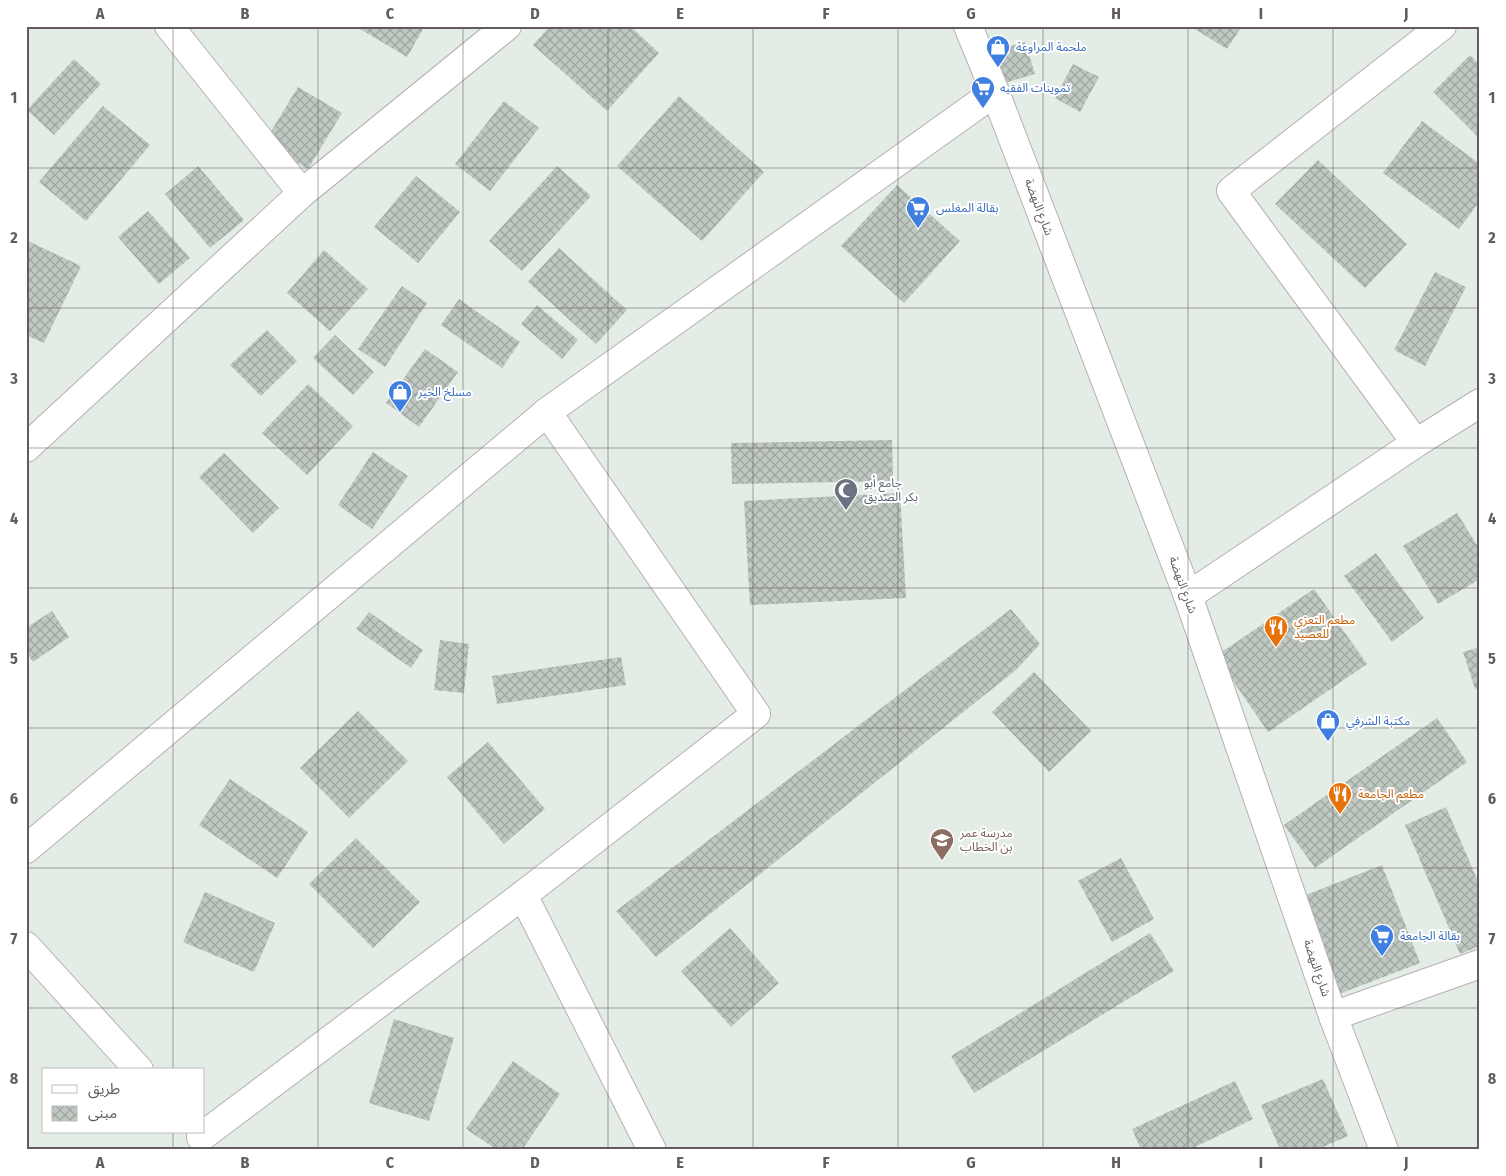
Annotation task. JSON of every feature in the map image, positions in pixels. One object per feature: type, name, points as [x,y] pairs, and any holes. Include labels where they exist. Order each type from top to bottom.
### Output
[{"type":"street","points":[[169,26],[302,193]]},
{"type":"street","points":[[26,448],[302,193],[507,26]]},
{"type":"street","name":"شارع النهضة","points":[[968,26],[1188,596],[1334,1016],[1384,1150]]},
{"type":"street","points":[[1416,443],[1232,191],[1442,26]]},
{"type":"street","points":[[26,849],[547,412],[995,92]]},
{"type":"street","points":[[1188,596],[1480,402]]},
{"type":"street","points":[[202,1140],[756,714],[547,412]]},
{"type":"street","points":[[523,895],[652,1150]]},
{"type":"street","points":[[26,946],[137,1068]]},
{"type":"street","points":[[1334,1016],[1480,964]]},
{"type":"building","points":[[355,26],[425,26],[407,57]]},
{"type":"building","points":[[550,26],[630,26],[659,53],[607,111],[533,45]]},
{"type":"building","points":[[1190,26],[1242,26],[1227,49]]},
{"type":"building","points":[[1025,42],[1035,74],[1004,83],[994,51]]},
{"type":"building","points":[[1470,55],[1480,65],[1480,139],[1433,92]]},
{"type":"building","points":[[74,59],[101,84],[54,135],[27,110]]},
{"type":"building","points":[[1073,64],[1099,77],[1080,112],[1055,98]]},
{"type":"building","points":[[298,87],[342,113],[308,169],[264,143]]},
{"type":"building","points":[[679,96],[764,172],[702,241],[617,166]]},
{"type":"building","points":[[504,101],[539,128],[490,191],[455,164]]},
{"type":"building","points":[[103,106],[150,145],[86,221],[39,182]]},
{"type":"building","points":[[1422,121],[1480,164],[1480,201],[1459,229],[1383,173]]},
{"type":"building","points":[[1318,160],[1407,244],[1365,288],[1275,204]]},
{"type":"building","points":[[198,166],[244,220],[210,248],[165,194]]},
{"type":"building","points":[[557,166],[591,196],[522,271],[489,241]]},
{"type":"building","points":[[416,176],[460,212],[418,263],[374,227]]},
{"type":"building","points":[[897,185],[960,241],[904,303],[841,246]]},
{"type":"building","points":[[148,211],[190,258],[159,284],[118,237]]},
{"type":"building","points":[[26,240],[81,266],[44,343],[26,335]]},
{"type":"building","points":[[559,248],[627,310],[596,344],[528,282]]},
{"type":"building","points":[[324,250],[368,289],[330,331],[287,293]]},
{"type":"building","points":[[1435,272],[1466,287],[1425,366],[1394,350]]},
{"type":"building","points":[[402,286],[427,303],[385,367],[358,349]]},
{"type":"building","points":[[459,299],[520,342],[502,368],[441,325]]},
{"type":"building","points":[[537,305],[578,340],[562,359],[521,324]]},
{"type":"building","points":[[267,330],[297,361],[261,396],[230,365]]},
{"type":"building","points":[[335,335],[374,372],[353,395],[313,358]]},
{"type":"building","points":[[425,349],[458,372],[419,427],[386,403]]},
{"type":"building","points":[[308,384],[353,426],[307,475],[262,433]]},
{"type":"building","points":[[892,440],[893,481],[732,484],[731,443]]},
{"type":"building","points":[[373,452],[408,476],[372,529],[338,505]]},
{"type":"building","points":[[224,453],[279,508],[253,533],[199,477]]},
{"type":"building","points":[[900,493],[906,598],[750,605],[744,501]]},
{"type":"building","points":[[1457,513],[1480,550],[1480,579],[1438,604],[1403,546]]},
{"type":"building","points":[[1376,553],[1424,618],[1392,642],[1344,576]]},
{"type":"building","points":[[1314,589],[1367,664],[1268,732],[1216,656]]},
{"type":"building","points":[[1011,609],[1040,644],[1016,670],[656,957],[616,911]]},
{"type":"building","points":[[52,611],[69,637],[33,662],[26,652],[26,628]]},
{"type":"building","points":[[369,612],[423,650],[411,668],[356,629]]},
{"type":"building","points":[[440,640],[469,644],[464,693],[434,690]]},
{"type":"building","points":[[1480,647],[1480,688],[1475,689],[1463,652]]},
{"type":"building","points":[[621,657],[626,685],[497,704],[492,676]]},
{"type":"building","points":[[1034,672],[1091,731],[1049,772],[992,712]]},
{"type":"building","points":[[358,711],[408,761],[349,818],[300,768]]},
{"type":"building","points":[[1437,718],[1467,762],[1315,868],[1284,825]]},
{"type":"building","points":[[488,742],[545,809],[504,844],[447,777]]},
{"type":"building","points":[[230,779],[308,832],[277,878],[199,825]]},
{"type":"building","points":[[1446,807],[1480,886],[1480,946],[1460,954],[1405,825]]},
{"type":"building","points":[[356,838],[420,902],[373,948],[309,884]]},
{"type":"building","points":[[1121,858],[1154,919],[1112,942],[1078,881]]},
{"type":"building","points":[[1382,865],[1420,963],[1339,994],[1301,897]]},
{"type":"building","points":[[205,892],[275,923],[254,972],[183,942]]},
{"type":"building","points":[[730,928],[779,983],[731,1027],[681,971]]},
{"type":"building","points":[[1150,933],[1174,971],[974,1093],[951,1056]]},
{"type":"building","points":[[394,1019],[454,1038],[429,1121],[369,1103]]},
{"type":"building","points":[[513,1061],[560,1094],[522,1150],[497,1150],[466,1129]]},
{"type":"building","points":[[1323,1079],[1348,1136],[1316,1150],[1280,1150],[1261,1105]]},
{"type":"building","points":[[1235,1081],[1253,1119],[1189,1150],[1141,1150],[1132,1129]]},
{"type":"place","name":"ملحمة المراوعة","points":[[998,68]]},
{"type":"place","name":"تموينات الفقيه","points":[[983,109]]},
{"type":"place","name":"بقالة المغلس","points":[[918,229]]},
{"type":"place","name":"مسلخ الخير","points":[[400,413]]},
{"type":"place","name":"جامع أبو بكر الصديق","points":[[846,511]]},
{"type":"place","name":"مطعم التعزي للعصيد","points":[[1276,648]]},
{"type":"place","name":"مكتبة الشرفي","points":[[1328,742]]},
{"type":"place","name":"مطعم الجامعة","points":[[1340,815]]},
{"type":"place","name":"مدرسة عمر بن الخطاب","points":[[942,861]]},
{"type":"place","name":"بقالة الجامعة","points":[[1382,957]]}]
